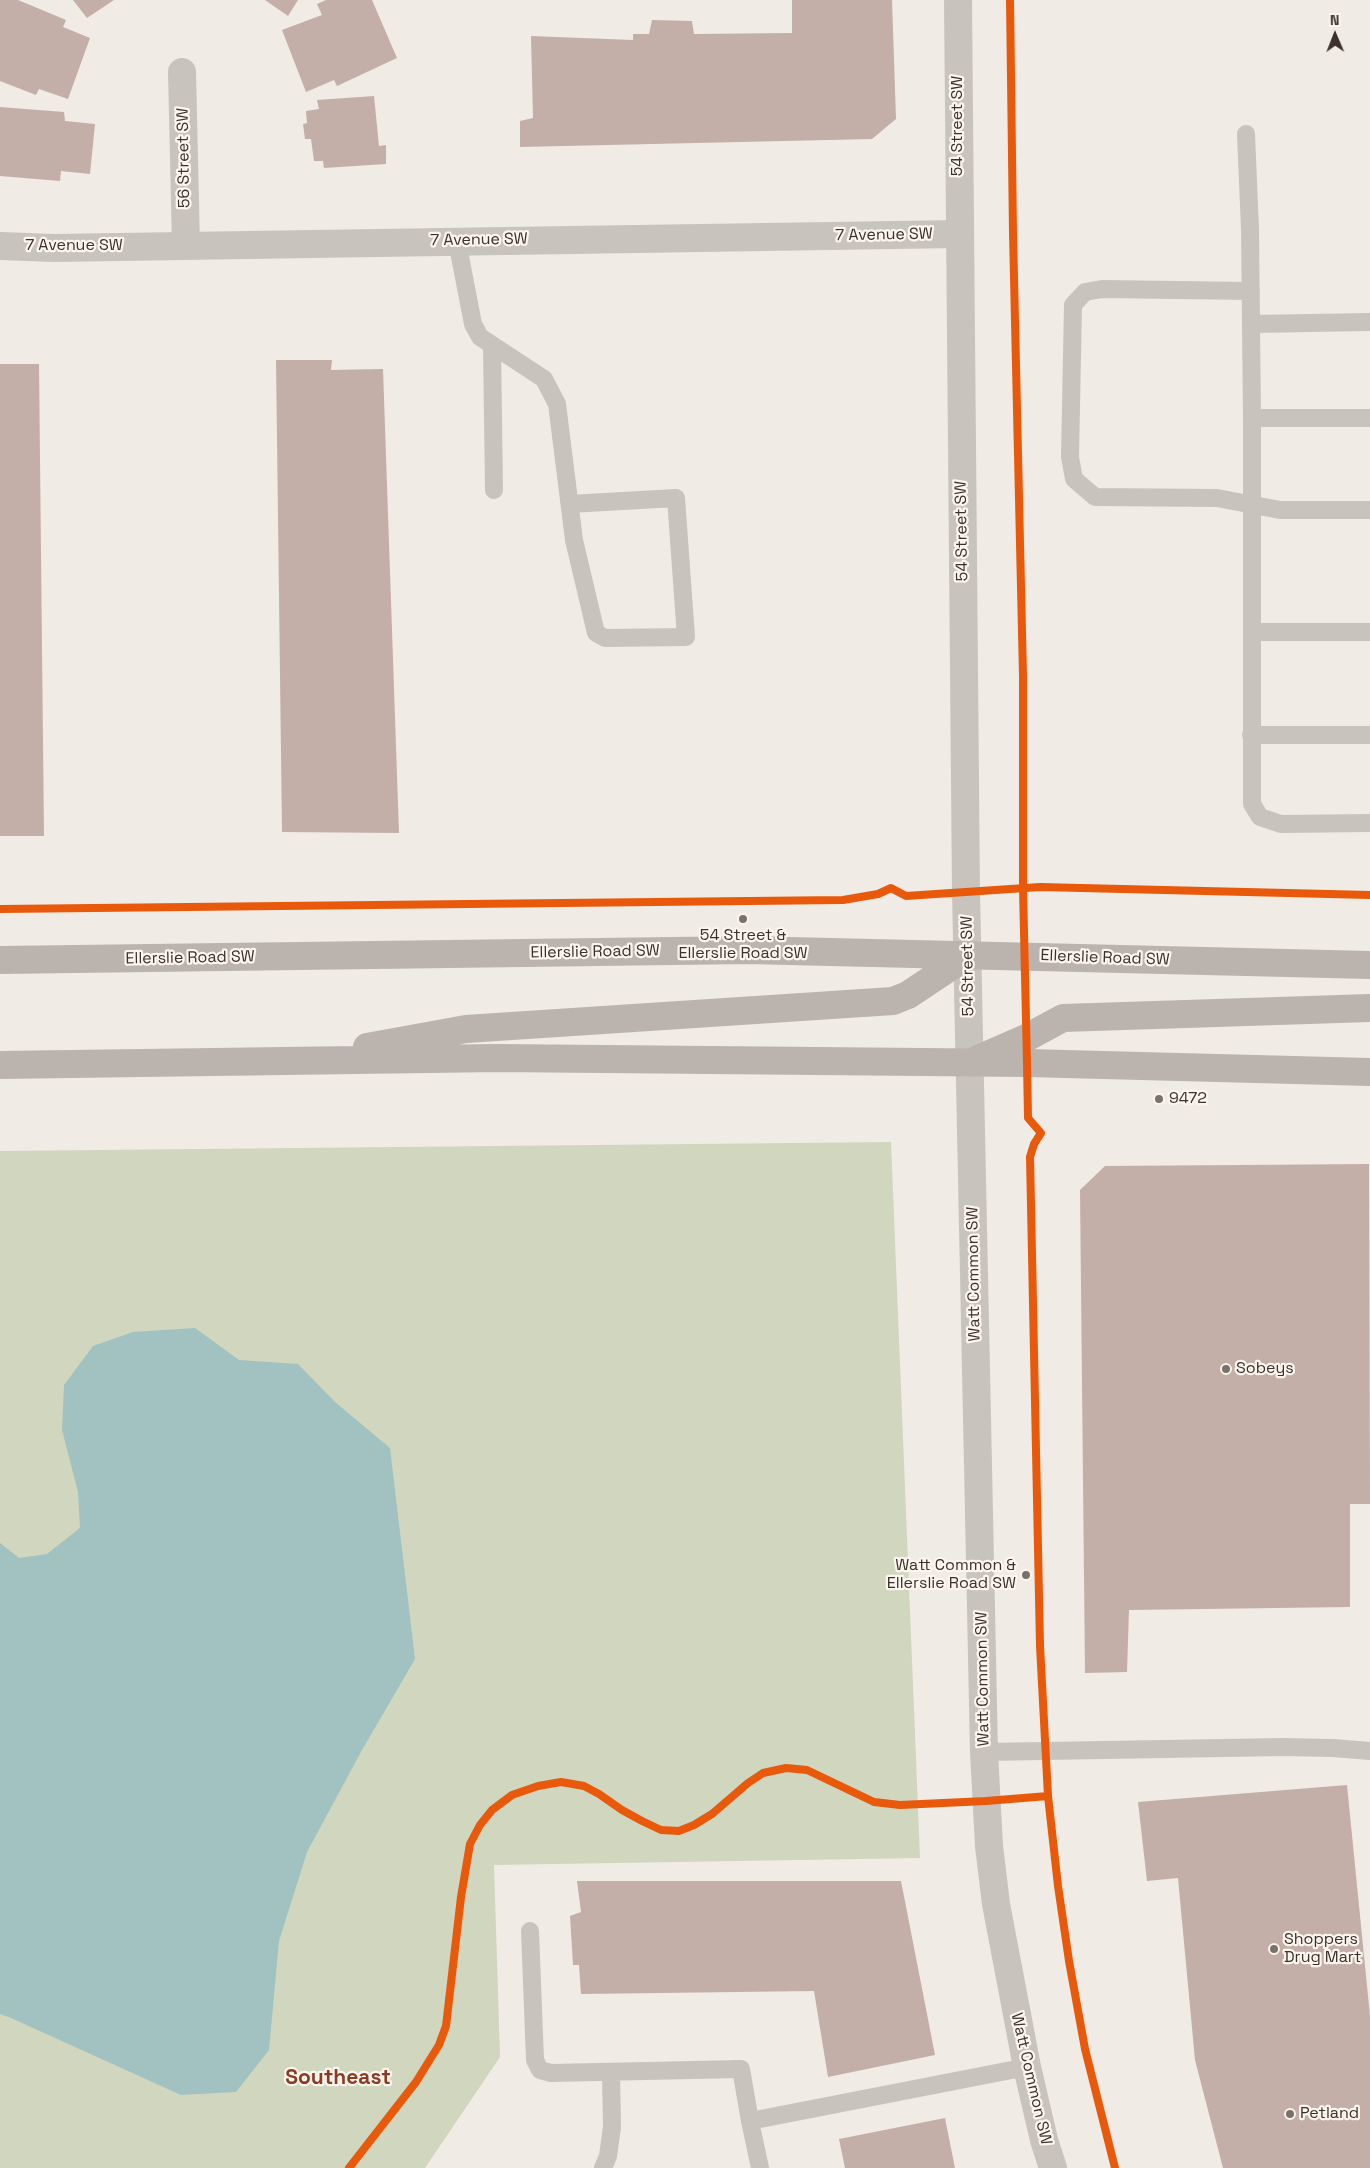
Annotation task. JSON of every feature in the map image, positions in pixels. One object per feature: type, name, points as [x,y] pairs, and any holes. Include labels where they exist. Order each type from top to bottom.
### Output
[{"type":"main road","name":"Ellerslie Road SW","points":[[0,960],[748,950],[1370,965]]},
{"type":"main road","points":[[287,1061],[466,1029],[892,1001],[908,995],[968,955]]},
{"type":"main road","points":[[970,1062],[1026,1038],[1063,1018],[1370,1008]]},
{"type":"main road","points":[[0,1065],[498,1058],[970,1062],[1370,1072]]},
{"type":"street","name":"54 Street SW","points":[[958,0],[959,234],[970,1062]]},
{"type":"street","name":"56 Street SW","points":[[182,72],[186,245]]},
{"type":"street","name":"7 Avenue SW","points":[[0,246],[54,248],[457,240],[959,234]]},
{"type":"street","name":"Watt Common SW","points":[[970,1062],[984,1752],[989,1846],[996,1904],[1027,2067],[1053,2168]]},
{"type":"lane","points":[[1246,134],[1251,291],[1252,804],[1260,817],[1281,824],[1370,823]]},
{"type":"lane","points":[[457,240],[473,324],[480,337],[544,379],[557,404],[574,540],[596,632],[605,638],[686,637],[676,498],[570,504]]},
{"type":"lane","points":[[1251,291],[1102,289],[1086,292],[1073,305],[1070,457],[1074,479],[1095,497],[1217,498],[1280,510],[1370,510]]},
{"type":"lane","points":[[1251,324],[1370,322]]},
{"type":"lane","points":[[492,346],[494,490]]},
{"type":"lane","points":[[1252,418],[1370,418]]},
{"type":"lane","points":[[1252,632],[1370,632]]},
{"type":"lane","points":[[1251,735],[1370,736]]},
{"type":"lane","points":[[984,1752],[1283,1747],[1370,1751]]},
{"type":"lane","points":[[530,1931],[535,2060],[540,2070],[551,2074],[741,2069],[760,2168]]},
{"type":"lane","points":[[750,2121],[1027,2067]]},
{"type":"lane","points":[[602,2168],[608,2156],[612,2126],[611,2072]]},
{"type":"green space","points":[[891,1142],[920,1858],[494,1865],[500,2057],[425,2168],[0,2168],[0,1151]]},
{"type":"water","points":[[195,1328],[239,1360],[298,1364],[335,1402],[390,1448],[415,1659],[362,1750],[307,1852],[279,1941],[269,2050],[236,2092],[181,2095],[0,2014],[0,1543],[19,1558],[47,1554],[80,1528],[78,1492],[62,1430],[64,1385],[93,1346],[133,1332]]},
{"type":"building","points":[[0,0],[18,0],[66,20],[63,27],[90,38],[68,99],[39,89],[36,95],[0,81]]},
{"type":"building","points":[[73,0],[114,0],[87,18]]},
{"type":"building","points":[[265,0],[298,0],[288,16]]},
{"type":"building","points":[[326,0],[372,0],[397,58],[337,86],[334,80],[306,92],[282,30],[322,15],[317,4]]},
{"type":"building","points":[[792,0],[892,0],[896,119],[872,139],[520,147],[520,121],[533,118],[531,36],[633,40],[633,34],[649,34],[652,20],[692,21],[694,34],[792,33]]},
{"type":"building","points":[[374,96],[379,146],[386,145],[386,164],[324,168],[323,161],[314,161],[311,139],[305,139],[303,124],[307,123],[306,111],[319,109],[317,100]]},
{"type":"building","points":[[0,107],[64,112],[65,121],[95,124],[90,174],[61,171],[60,181],[0,176]]},
{"type":"building","points":[[276,360],[332,360],[331,370],[383,369],[399,833],[282,832]]},
{"type":"building","points":[[0,364],[39,364],[44,836],[0,836]]},
{"type":"building","name":"Sobeys","points":[[1369,1164],[1370,1504],[1350,1504],[1350,1607],[1129,1610],[1127,1672],[1085,1673],[1080,1190],[1105,1166]]},
{"type":"building","name":"Shoppers Drug Mart","points":[[1347,1785],[1370,2016],[1370,2168],[1223,2168],[1195,2060],[1178,1878],[1147,1881],[1138,1802]]},
{"type":"building","points":[[577,1881],[901,1881],[935,2055],[828,2077],[814,1991],[581,1994],[579,1965],[573,1965],[570,1916],[581,1912]]},
{"type":"building","points":[[945,2118],[955,2168],[845,2168],[839,2139]]},
{"type":"cycle path","points":[[1010,0],[1023,676],[1023,889],[1028,1118],[1041,1133],[1034,1144],[1030,1157],[1040,1646],[1048,1796],[1058,1886],[1085,2049],[1115,2168]]},
{"type":"cycle path","points":[[0,909],[843,900],[878,894],[891,888],[906,896],[1040,887],[1370,895]]},
{"type":"cycle path","points":[[349,2168],[416,2082],[439,2045],[446,2026],[461,1897],[470,1844],[480,1825],[492,1810],[512,1795],[538,1786],[561,1782],[584,1786],[642,1821],[661,1830],[679,1831],[694,1825],[712,1814],[748,1783],[763,1773],[786,1768],[807,1770],[874,1802],[900,1805],[1048,1796]]},
{"type":"place","name":"54 Street & Ellerslie Road SW","points":[[743,919]]},
{"type":"place","name":"9472","points":[[1159,1099]]},
{"type":"place","name":"Sobeys","points":[[1226,1369]]},
{"type":"place","name":"Watt Common & Ellerslie Road SW","points":[[1026,1575]]},
{"type":"place","name":"Shoppers Drug Mart","points":[[1274,1949]]},
{"type":"place","name":"Petland","points":[[1290,2114]]},
{"type":"district","name":"Southeast","points":[[338,2078]]}]
